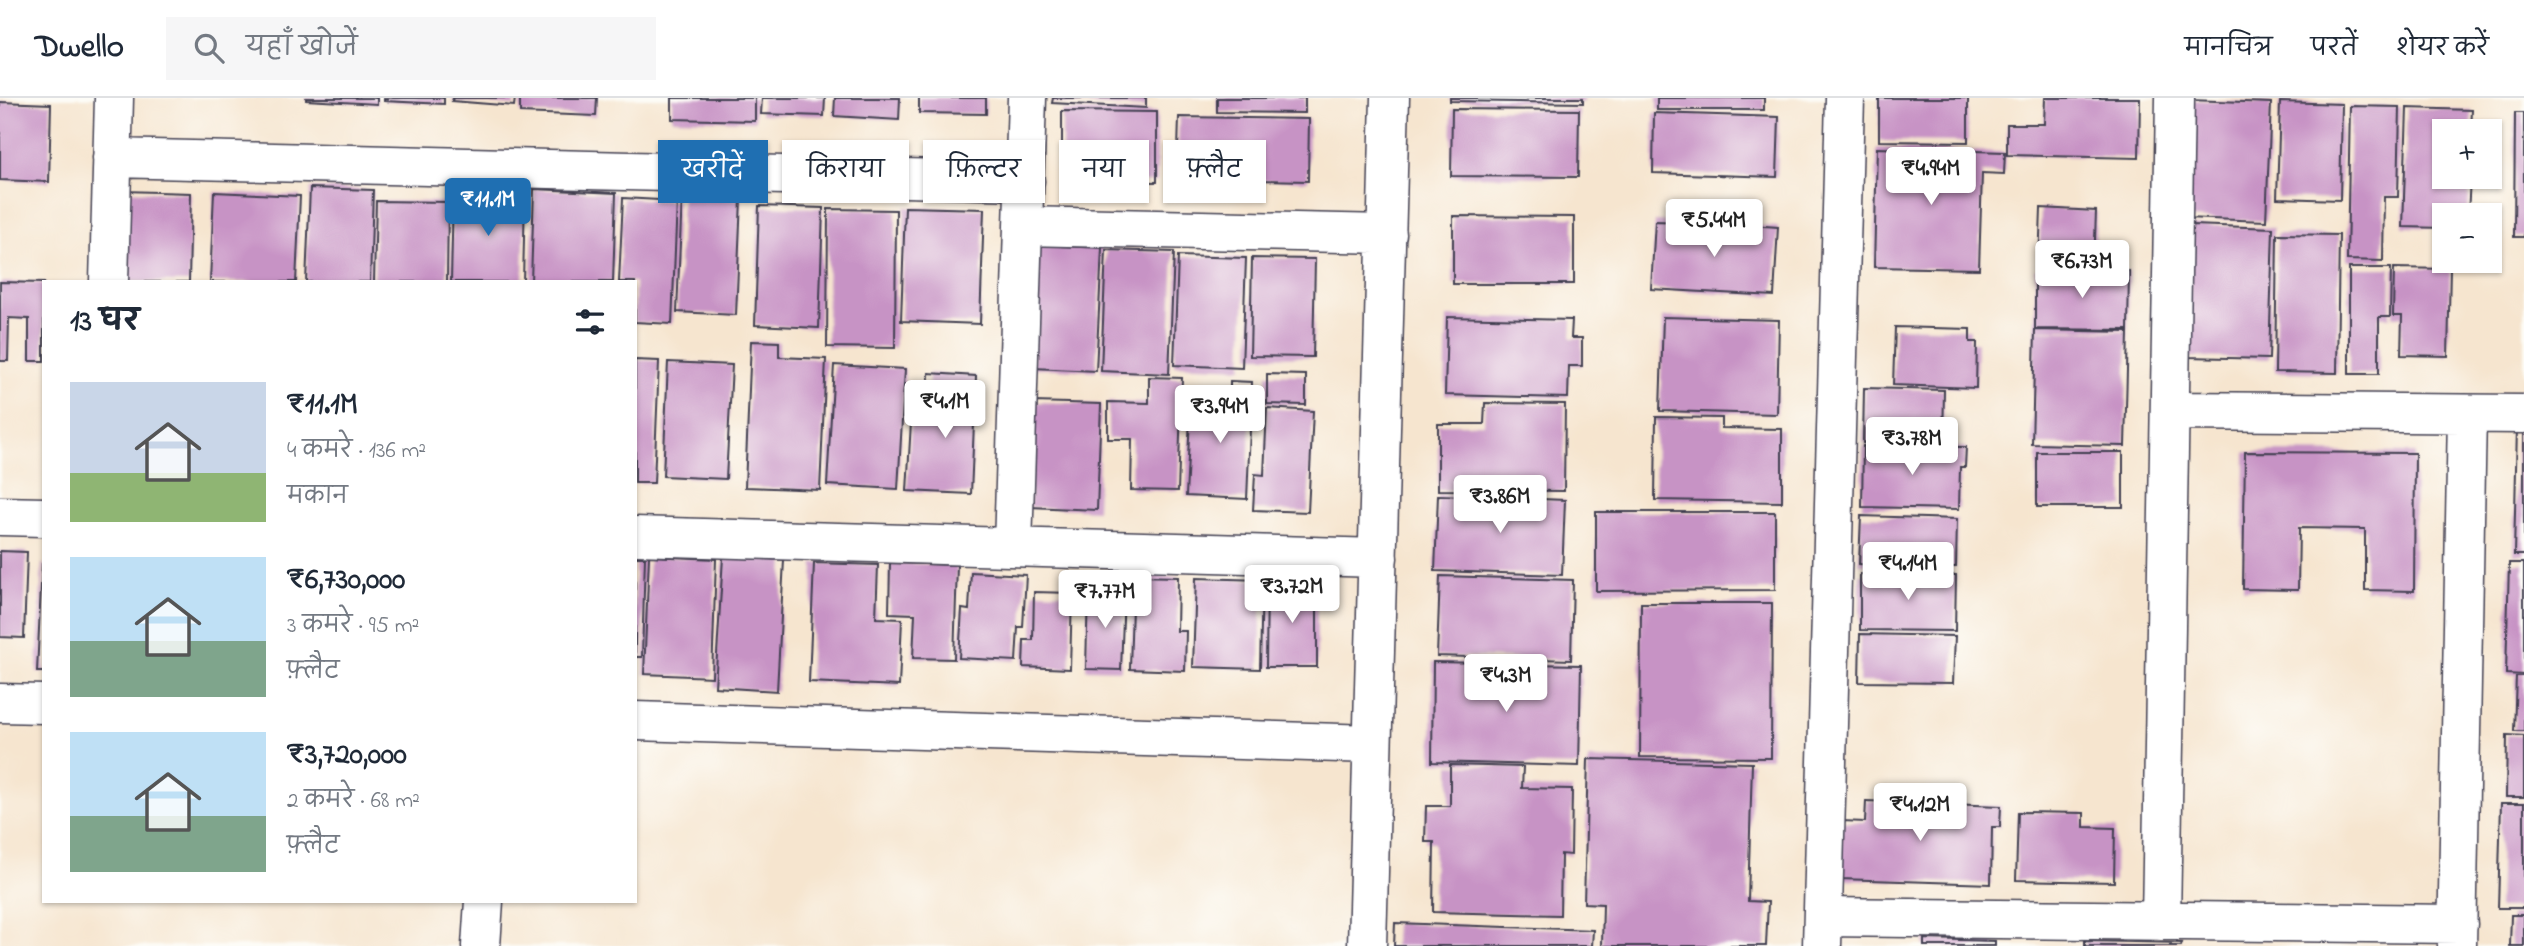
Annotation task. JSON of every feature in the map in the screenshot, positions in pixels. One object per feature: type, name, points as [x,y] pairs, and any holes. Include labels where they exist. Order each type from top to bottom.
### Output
[{"type":"street","points":[[109,280],[114,98]]},
{"type":"street","points":[[1026,140],[1027,98]]},
{"type":"street","points":[[1367,946],[1390,98]]},
{"type":"street","points":[[1845,98],[1822,931],[2161,921],[2458,935],[2467,414]]},
{"type":"street","points":[[2161,921],[2175,98]]},
{"type":"street","points":[[112,159],[923,179]]},
{"type":"street","points":[[1013,547],[1024,203]]},
{"type":"street","points":[[1023,226],[1387,234]]},
{"type":"street","points":[[2170,411],[2524,414]]},
{"type":"street","points":[[0,516],[42,517]]},
{"type":"street","points":[[637,536],[1378,558]]},
{"type":"street","points":[[0,703],[42,704]]},
{"type":"street","points":[[637,722],[1372,744]]},
{"type":"street","points":[[481,946],[484,903]]},
{"type":"building","points":[[377,98],[377,104],[306,100]]},
{"type":"building","points":[[384,98],[444,98],[444,104],[384,101]]},
{"type":"building","points":[[453,98],[515,98],[514,106],[452,101]]},
{"type":"building","points":[[520,98],[597,98],[596,116],[520,113]]},
{"type":"building","points":[[672,98],[755,98],[755,121],[672,119]]},
{"type":"building","points":[[762,98],[825,98],[824,116],[761,114]]},
{"type":"building","points":[[835,98],[900,98],[899,120],[834,116]]},
{"type":"building","points":[[919,98],[986,98],[986,114],[919,113]]},
{"type":"building","points":[[1053,98],[1146,98],[1146,108],[1052,103]]},
{"type":"building","points":[[1217,98],[1305,98],[1305,113],[1217,112]]},
{"type":"building","points":[[1450,98],[1583,98],[1583,103],[1450,101]]},
{"type":"building","points":[[1657,98],[1764,98],[1764,110],[1657,110]]},
{"type":"building","points":[[1879,98],[1968,98],[1968,142],[1879,141]]},
{"type":"building","points":[[2045,98],[2140,98],[2139,158],[2007,155],[2007,124],[2044,124]]},
{"type":"building","points":[[2189,100],[2271,103],[2266,221],[2184,218]]},
{"type":"building","points":[[0,102],[51,104],[49,182],[0,180]]},
{"type":"building","points":[[2280,102],[2342,104],[2340,200],[2277,198]]},
{"type":"building","points":[[2350,106],[2400,107],[2398,197],[2384,197],[2383,261],[2347,260]]},
{"type":"building","points":[[2407,108],[2472,110],[2472,119],[2432,119],[2432,189],[2469,189],[2469,203],[2432,203],[2432,228],[2403,227]]},
{"type":"building","points":[[1452,109],[1579,110],[1578,177],[1451,176]]},
{"type":"building","points":[[1062,111],[1157,112],[1157,182],[1149,182],[1149,140],[1062,140]]},
{"type":"building","points":[[1654,113],[1779,117],[1777,177],[1653,173]]},
{"type":"building","points":[[2515,113],[2524,113],[2524,237],[2514,237]]},
{"type":"building","points":[[1179,117],[1309,119],[1308,181],[1266,180],[1266,140],[1178,140]]},
{"type":"building","points":[[1877,148],[2005,152],[2004,174],[1982,173],[1979,269],[1874,267]]},
{"type":"building","points":[[310,188],[373,190],[370,280],[306,280]]},
{"type":"building","points":[[534,189],[616,193],[613,280],[531,280]]},
{"type":"building","points":[[123,191],[191,193],[189,280],[121,280]]},
{"type":"building","points":[[214,192],[300,196],[296,280],[210,280]]},
{"type":"building","points":[[453,193],[525,195],[523,280],[451,280]]},
{"type":"building","points":[[623,198],[677,203],[672,324],[637,322],[637,280],[619,280]]},
{"type":"building","points":[[376,201],[448,202],[447,280],[374,280]]},
{"type":"building","points":[[682,203],[741,203],[736,315],[677,312]]},
{"type":"building","points":[[759,206],[823,208],[819,328],[755,325]]},
{"type":"building","points":[[905,207],[984,209],[980,324],[901,321]]},
{"type":"building","points":[[2041,208],[2096,211],[2094,267],[2039,265]]},
{"type":"building","points":[[828,209],[896,210],[895,348],[827,347]]},
{"type":"building","points":[[1453,216],[1574,217],[1574,284],[1453,284]]},
{"type":"building","points":[[1655,221],[1709,223],[1709,236],[1736,237],[1736,224],[1778,227],[1774,296],[1651,289]]},
{"type":"building","points":[[2192,225],[2273,228],[2269,359],[2188,357]]},
{"type":"building","points":[[2277,234],[2339,235],[2337,373],[2275,372]]},
{"type":"building","points":[[1038,245],[1102,248],[1096,371],[1033,368]]},
{"type":"building","points":[[1106,250],[1174,252],[1169,374],[1101,371]]},
{"type":"building","points":[[1178,256],[1246,258],[1242,368],[1174,365]]},
{"type":"building","points":[[1252,258],[1315,259],[1313,357],[1250,356]]},
{"type":"building","points":[[2349,268],[2391,268],[2390,317],[2379,317],[2379,374],[2349,374]]},
{"type":"building","points":[[2394,268],[2432,269],[2432,273],[2450,273],[2448,356],[2401,355],[2402,316],[2393,316]]},
{"type":"building","points":[[2035,269],[2129,271],[2128,330],[2035,329]]},
{"type":"building","points":[[0,282],[42,283],[42,361],[29,361],[29,319],[9,318],[8,361],[0,361]]},
{"type":"building","points":[[1447,317],[1572,320],[1571,338],[1582,338],[1582,366],[1569,366],[1568,398],[1445,395]]},
{"type":"building","points":[[1663,317],[1779,320],[1777,414],[1660,411]]},
{"type":"building","points":[[1895,327],[1970,329],[1970,342],[1977,342],[1976,388],[1893,385]]},
{"type":"building","points":[[2035,330],[2128,332],[2125,446],[2032,444]]},
{"type":"building","points":[[751,341],[779,342],[779,357],[826,359],[820,490],[745,487]]},
{"type":"building","points":[[637,360],[659,361],[654,483],[637,483]]},
{"type":"building","points":[[668,362],[732,365],[726,479],[663,476]]},
{"type":"building","points":[[834,365],[905,369],[898,489],[827,485]]},
{"type":"building","points":[[929,373],[976,376],[971,494],[907,491],[911,422],[955,424],[956,404],[928,402]]},
{"type":"building","points":[[1267,374],[1306,375],[1306,405],[1267,404]]},
{"type":"building","points":[[1149,377],[1182,378],[1178,491],[1131,490],[1132,439],[1108,439],[1108,402],[1149,403]]},
{"type":"building","points":[[1230,381],[1252,382],[1247,499],[1186,496],[1191,399],[1230,401]]},
{"type":"building","points":[[1864,388],[1944,390],[1943,444],[1863,443]]},
{"type":"building","points":[[1034,402],[1101,404],[1097,510],[1030,507]]},
{"type":"building","points":[[1485,403],[1565,404],[1564,491],[1438,490],[1438,424],[1484,424]]},
{"type":"building","points":[[1267,408],[1313,411],[1308,512],[1253,510],[1255,474],[1264,475]]},
{"type":"building","points":[[1656,417],[1722,418],[1722,428],[1782,429],[1782,502],[1655,500]]},
{"type":"building","points":[[2517,426],[2524,426],[2524,555],[2514,555]]},
{"type":"building","points":[[1863,446],[1966,447],[1965,467],[1960,467],[1959,509],[1862,507]]},
{"type":"building","points":[[2037,452],[2123,452],[2123,507],[2037,507]]},
{"type":"building","points":[[2245,452],[2415,453],[2414,591],[2365,590],[2365,529],[2299,528],[2298,590],[2243,589]]},
{"type":"building","points":[[1438,495],[1565,500],[1562,575],[1435,571]]},
{"type":"building","points":[[1596,512],[1775,512],[1775,590],[1596,591]]},
{"type":"building","points":[[1861,516],[1957,519],[1956,567],[1859,564]]},
{"type":"building","points":[[0,551],[27,552],[24,638],[0,637]]},
{"type":"building","points":[[649,556],[716,559],[712,677],[644,674]]},
{"type":"building","points":[[637,557],[645,557],[642,657],[637,657]]},
{"type":"building","points":[[723,557],[784,560],[777,691],[715,687]]},
{"type":"building","points":[[814,563],[878,565],[876,618],[902,619],[899,686],[809,682]]},
{"type":"building","points":[[890,563],[957,565],[954,659],[913,658],[915,614],[889,613]]},
{"type":"building","points":[[2509,563],[2524,563],[2524,675],[2506,674]]},
{"type":"building","points":[[42,564],[42,672],[37,672]]},
{"type":"building","points":[[971,572],[1026,575],[1023,627],[1018,627],[1016,661],[959,658],[962,609],[969,610]]},
{"type":"building","points":[[1860,574],[1956,575],[1955,631],[1860,630]]},
{"type":"building","points":[[1133,576],[1178,577],[1177,631],[1186,631],[1185,671],[1130,669]]},
{"type":"building","points":[[1440,576],[1573,580],[1571,660],[1437,656]]},
{"type":"building","points":[[1196,578],[1262,580],[1260,669],[1193,667]]},
{"type":"building","points":[[1267,582],[1317,583],[1317,667],[1266,667]]},
{"type":"building","points":[[1088,591],[1124,592],[1121,670],[1086,669]]},
{"type":"building","points":[[1034,592],[1072,593],[1070,669],[1023,667],[1024,640],[1033,640]]},
{"type":"building","points":[[1641,603],[1772,603],[1771,758],[1640,757]]},
{"type":"building","points":[[1860,634],[1955,636],[1953,683],[1859,682]]},
{"type":"building","points":[[1433,662],[1581,665],[1579,766],[1432,762]]},
{"type":"building","points":[[2516,676],[2524,676],[2524,731],[2514,731]]},
{"type":"building","points":[[2507,735],[2524,736],[2524,797],[2506,797]]},
{"type":"building","points":[[1588,759],[1752,763],[1748,901],[1768,902],[1766,946],[1602,946],[1603,904],[1584,903]]},
{"type":"building","points":[[1450,765],[1523,767],[1522,788],[1572,789],[1571,855],[1561,854],[1560,915],[1433,912],[1434,842],[1425,842],[1426,806],[1450,806]]},
{"type":"building","points":[[1866,801],[2001,806],[2000,827],[1992,827],[1991,884],[1840,879],[1842,821],[1865,822]]},
{"type":"building","points":[[2501,803],[2524,803],[2524,908],[2498,908]]},
{"type":"building","points":[[2018,812],[2084,813],[2084,827],[2115,828],[2114,882],[2016,880]]},
{"type":"building","points":[[2511,915],[2524,915],[2524,946],[2510,946]]},
{"type":"building","points":[[1395,923],[1593,930],[1592,946],[1394,946]]},
{"type":"building","points":[[1924,939],[1995,941],[1995,946],[1924,946]]},
{"type":"building","points":[[2085,941],[2182,943],[2181,946],[2085,946]]}]
